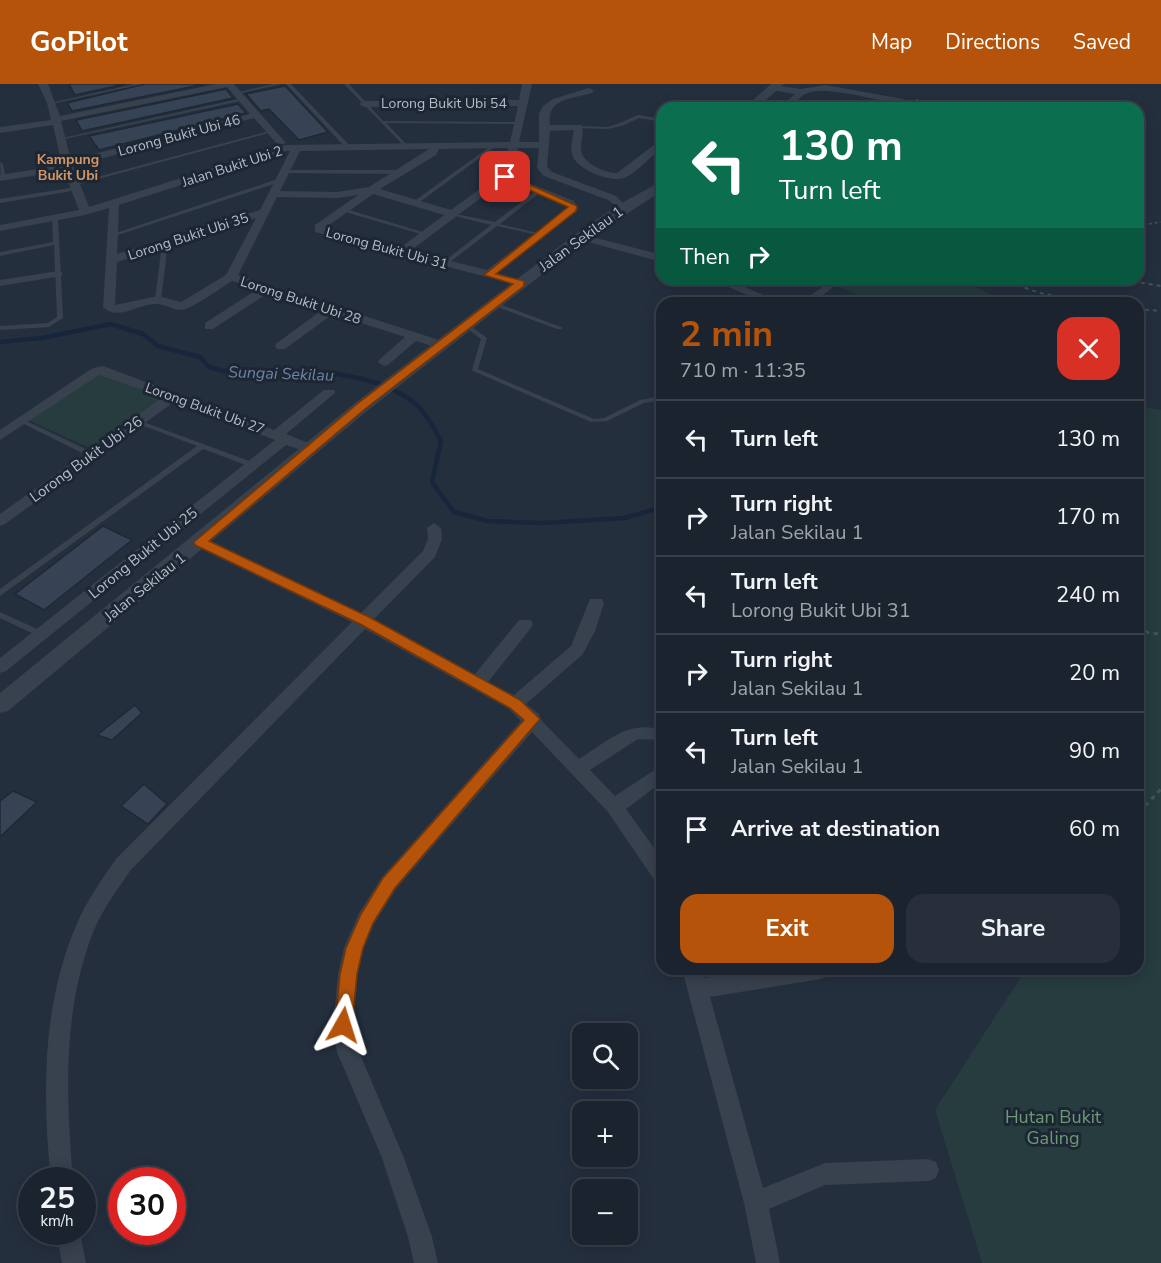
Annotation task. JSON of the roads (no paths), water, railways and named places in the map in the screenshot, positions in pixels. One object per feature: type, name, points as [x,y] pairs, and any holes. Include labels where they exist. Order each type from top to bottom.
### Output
[{"type":"street","points":[[43,84],[52,103],[60,140],[85,212]]},
{"type":"street","points":[[0,130],[229,84],[281,143]]},
{"type":"street","points":[[401,252],[508,173],[526,84]]},
{"type":"street","points":[[757,102],[776,86],[802,92]]},
{"type":"street","points":[[791,102],[809,89],[825,88],[887,102]]},
{"type":"street","points":[[590,92],[555,102],[547,107],[543,114],[545,128],[542,168],[548,174],[612,198],[623,208]]},
{"type":"street","name":"Lorong Bukit Ubi 54","points":[[364,104],[523,103]]},
{"type":"street","name":"Lorong Bukit Ubi 46","points":[[2,178],[68,166],[256,115]]},
{"type":"street","points":[[545,128],[579,127],[576,152],[579,160],[608,176],[623,175],[656,147]]},
{"type":"street","name":"Jalan Bukit Ubi 2","points":[[0,228],[85,212],[114,204],[286,148],[543,145]]},
{"type":"street","name":"Lorong Bukit Ubi 31","points":[[435,146],[432,153],[372,190],[319,228],[320,230],[521,284]]},
{"type":"street","name":"Lorong Bukit Ubi 28","points":[[297,147],[231,277],[265,290],[441,345]]},
{"type":"street","name":"Jalan Sekilau 1","points":[[488,275],[573,209],[573,206],[505,177]]},
{"type":"street","name":"Jalan Sekilau 1","points":[[0,705],[361,407],[581,237],[623,208],[656,189]]},
{"type":"street","points":[[274,194],[338,195],[372,190],[453,214]]},
{"type":"street","points":[[114,204],[109,307],[117,310],[158,300],[172,306],[183,306],[231,277]]},
{"type":"street","name":"Lorong Bukit Ubi 35","points":[[111,260],[264,212]]},
{"type":"street","points":[[581,237],[656,258]]},
{"type":"street","points":[[0,283],[58,274]]},
{"type":"street","points":[[731,285],[761,297]]},
{"type":"street","points":[[814,297],[828,286]]},
{"type":"street","points":[[209,326],[265,290]]},
{"type":"street","points":[[281,346],[330,310]]},
{"type":"street","points":[[384,363],[414,336]]},
{"type":"street","name":"Lorong Bukit Ubi 27","points":[[22,422],[99,370],[311,449]]},
{"type":"street","name":"Lorong Bukit Ubi 25","points":[[0,667],[254,465],[329,393]]},
{"type":"street","name":"Lorong Bukit Ubi 26","points":[[0,520],[172,397]]},
{"type":"street","points":[[0,436],[22,422]]},
{"type":"street","points":[[61,1167],[56,1117],[58,1049],[73,960],[91,917],[123,865],[430,553],[435,539],[434,528]]},
{"type":"street","points":[[200,542],[364,621],[515,704],[533,719],[615,807],[656,866]]},
{"type":"street","points":[[515,704],[577,650],[587,632],[596,603]]},
{"type":"street","points":[[477,684],[525,624]]},
{"type":"street","points":[[426,1263],[420,1237],[393,1158],[348,1052],[343,1025],[348,974],[354,948],[366,919],[389,883],[533,719]]},
{"type":"street","points":[[579,768],[633,734],[640,732],[656,735]]},
{"type":"street","points":[[615,807],[656,776]]},
{"type":"street","points":[[745,975],[695,979],[756,1203],[768,1263]]},
{"type":"street","points":[[756,1203],[825,1174],[928,1170]]},
{"type":"street","points":[[71,1245],[74,1263]]},
{"type":"lane","points":[[52,103],[141,84]]},
{"type":"lane","points":[[60,140],[240,96],[279,84]]},
{"type":"lane","points":[[288,84],[348,147]]},
{"type":"lane","points":[[346,84],[405,146]]},
{"type":"lane","points":[[579,127],[608,128],[638,116],[656,120]]},
{"type":"lane","points":[[382,122],[519,123]]},
{"type":"lane","points":[[0,201],[75,187],[271,132]]},
{"type":"lane","points":[[415,203],[494,146]]},
{"type":"lane","points":[[0,164],[2,178]]},
{"type":"lane","points":[[113,235],[283,176],[401,172]]},
{"type":"lane","points":[[444,264],[539,191]]},
{"type":"lane","points":[[344,210],[426,234]]},
{"type":"lane","points":[[453,214],[540,235]]},
{"type":"lane","points":[[0,328],[49,325],[60,318],[56,218]]},
{"type":"lane","points":[[0,254],[56,243]]},
{"type":"lane","points":[[158,300],[165,243]]},
{"type":"lane","points":[[494,304],[560,328]]},
{"type":"lane","points":[[466,325],[484,338],[475,370],[593,421],[605,420],[642,401],[656,399]]},
{"type":"lane","points":[[22,422],[92,454]]},
{"type":"lane","points":[[138,422],[254,465]]},
{"type":"lane","points":[[0,592],[202,446]]},
{"type":"lane","points":[[0,615],[41,634]]},
{"type":"waterway","name":"Sungai Sekilau","points":[[0,342],[42,338],[111,324],[143,334],[158,346],[200,357],[209,367],[223,371],[298,371],[351,376],[399,392],[425,414],[441,441],[432,482],[454,512],[488,521],[543,523],[625,518],[656,509]]},
{"type":"district","name":"Kampung Bukit Ubi","points":[[68,168]]},
{"type":"park label","name":"Hutan Bukit Galing","points":[[1053,1127]]}]
